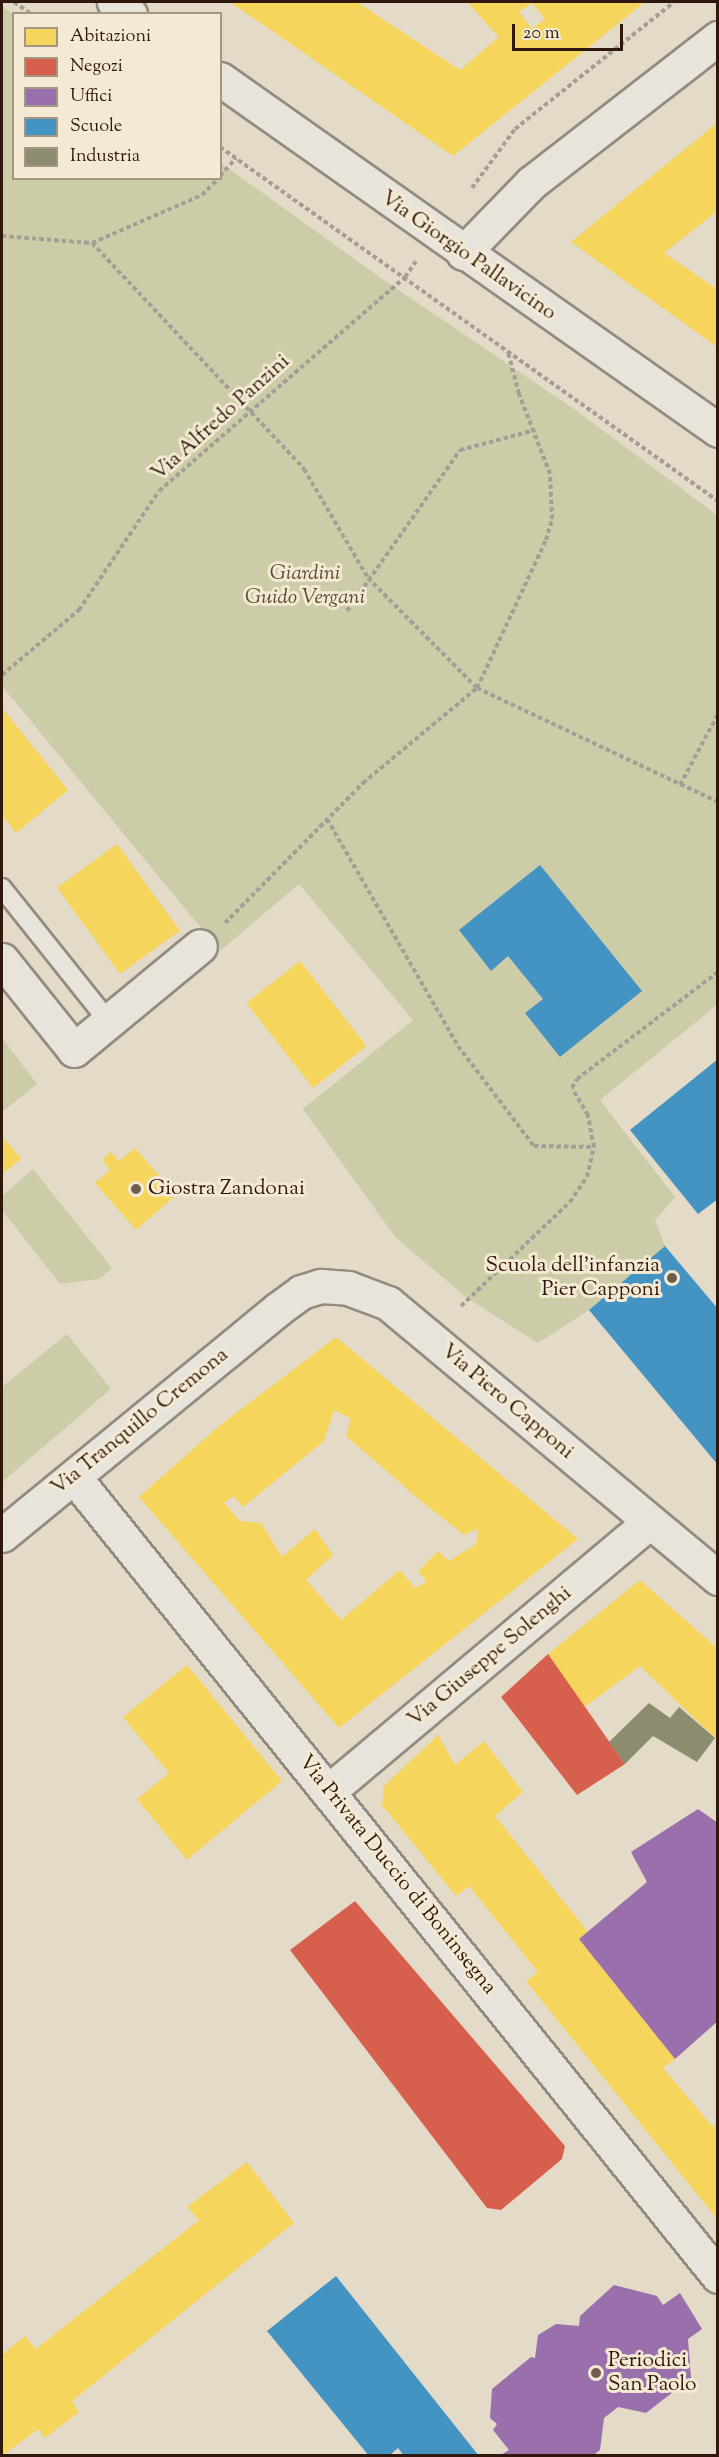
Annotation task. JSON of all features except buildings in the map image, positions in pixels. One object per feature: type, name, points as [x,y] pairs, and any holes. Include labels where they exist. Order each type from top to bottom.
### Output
[{"type":"street","points":[[114,2],[127,12]]},
{"type":"street","points":[[463,253],[531,183],[717,38]]},
{"type":"street","name":"Via Giorgio Pallavicino","points":[[222,80],[463,253],[717,430]]},
{"type":"street","points":[[2,960],[74,1050],[200,946]]},
{"type":"street","name":"Via Piero Capponi","points":[[278,1308],[301,1292],[321,1286],[358,1290],[388,1303],[717,1578]]},
{"type":"street","name":"Via Tranquillo Cremona","points":[[2,1535],[278,1308]]},
{"type":"street","name":"Via Privata Duccio di Boninsegna","points":[[74,1477],[330,1790],[717,2276]]},
{"type":"street","name":"Via Giuseppe Solenghi","points":[[330,1790],[649,1522]]},
{"type":"lane","points":[[2,888],[109,1022]]},
{"type":"path","points":[[14,2],[28,12]]},
{"type":"path","points":[[467,195],[515,129],[674,2]]},
{"type":"path","points":[[222,148],[717,501]]},
{"type":"path","points":[[222,175],[236,158]]},
{"type":"path","points":[[2,237],[92,243],[202,195],[217,180]]},
{"type":"path","points":[[92,243],[304,469],[368,578],[477,688],[717,802]]},
{"type":"path","name":"Via Alfredo Panzini","points":[[2,675],[80,610],[159,491],[249,410],[405,277]]},
{"type":"path","points":[[200,946],[327,819],[477,688],[546,540],[552,519],[550,474],[519,393],[508,352]]},
{"type":"path","points":[[347,611],[357,601],[368,578],[460,450],[535,430]]},
{"type":"path","points":[[680,785],[717,714]]},
{"type":"path","points":[[327,819],[458,1046],[534,1146],[594,1147]]},
{"type":"path","points":[[461,1306],[570,1202],[587,1177],[594,1147],[588,1115],[572,1088],[577,1079],[717,972]]},
{"type":"green space","name":"Giardini Guido Vergani","points":[[2,6],[12,14],[12,180],[222,180],[222,164],[378,276],[574,409],[717,515],[717,1005],[600,1100],[675,1197],[655,1220],[665,1246],[589,1310],[538,1343],[467,1298],[396,1238],[303,1109],[413,1020],[299,884],[220,951],[2,686]]},
{"type":"green space","points":[[2,1038],[37,1084],[2,1112]]},
{"type":"green space","points":[[33,1169],[112,1268],[99,1279],[60,1284],[2,1210],[2,1196]]},
{"type":"green space","points":[[67,1334],[111,1389],[2,1482],[2,1387]]},
{"type":"place","name":"Giostra Zandonai","points":[[136,1189]]},
{"type":"place","name":"Scuola dell'infanzia Pier Capponi","points":[[672,1278]]},
{"type":"place","name":"Periodici San Paolo","points":[[596,2373]]}]
